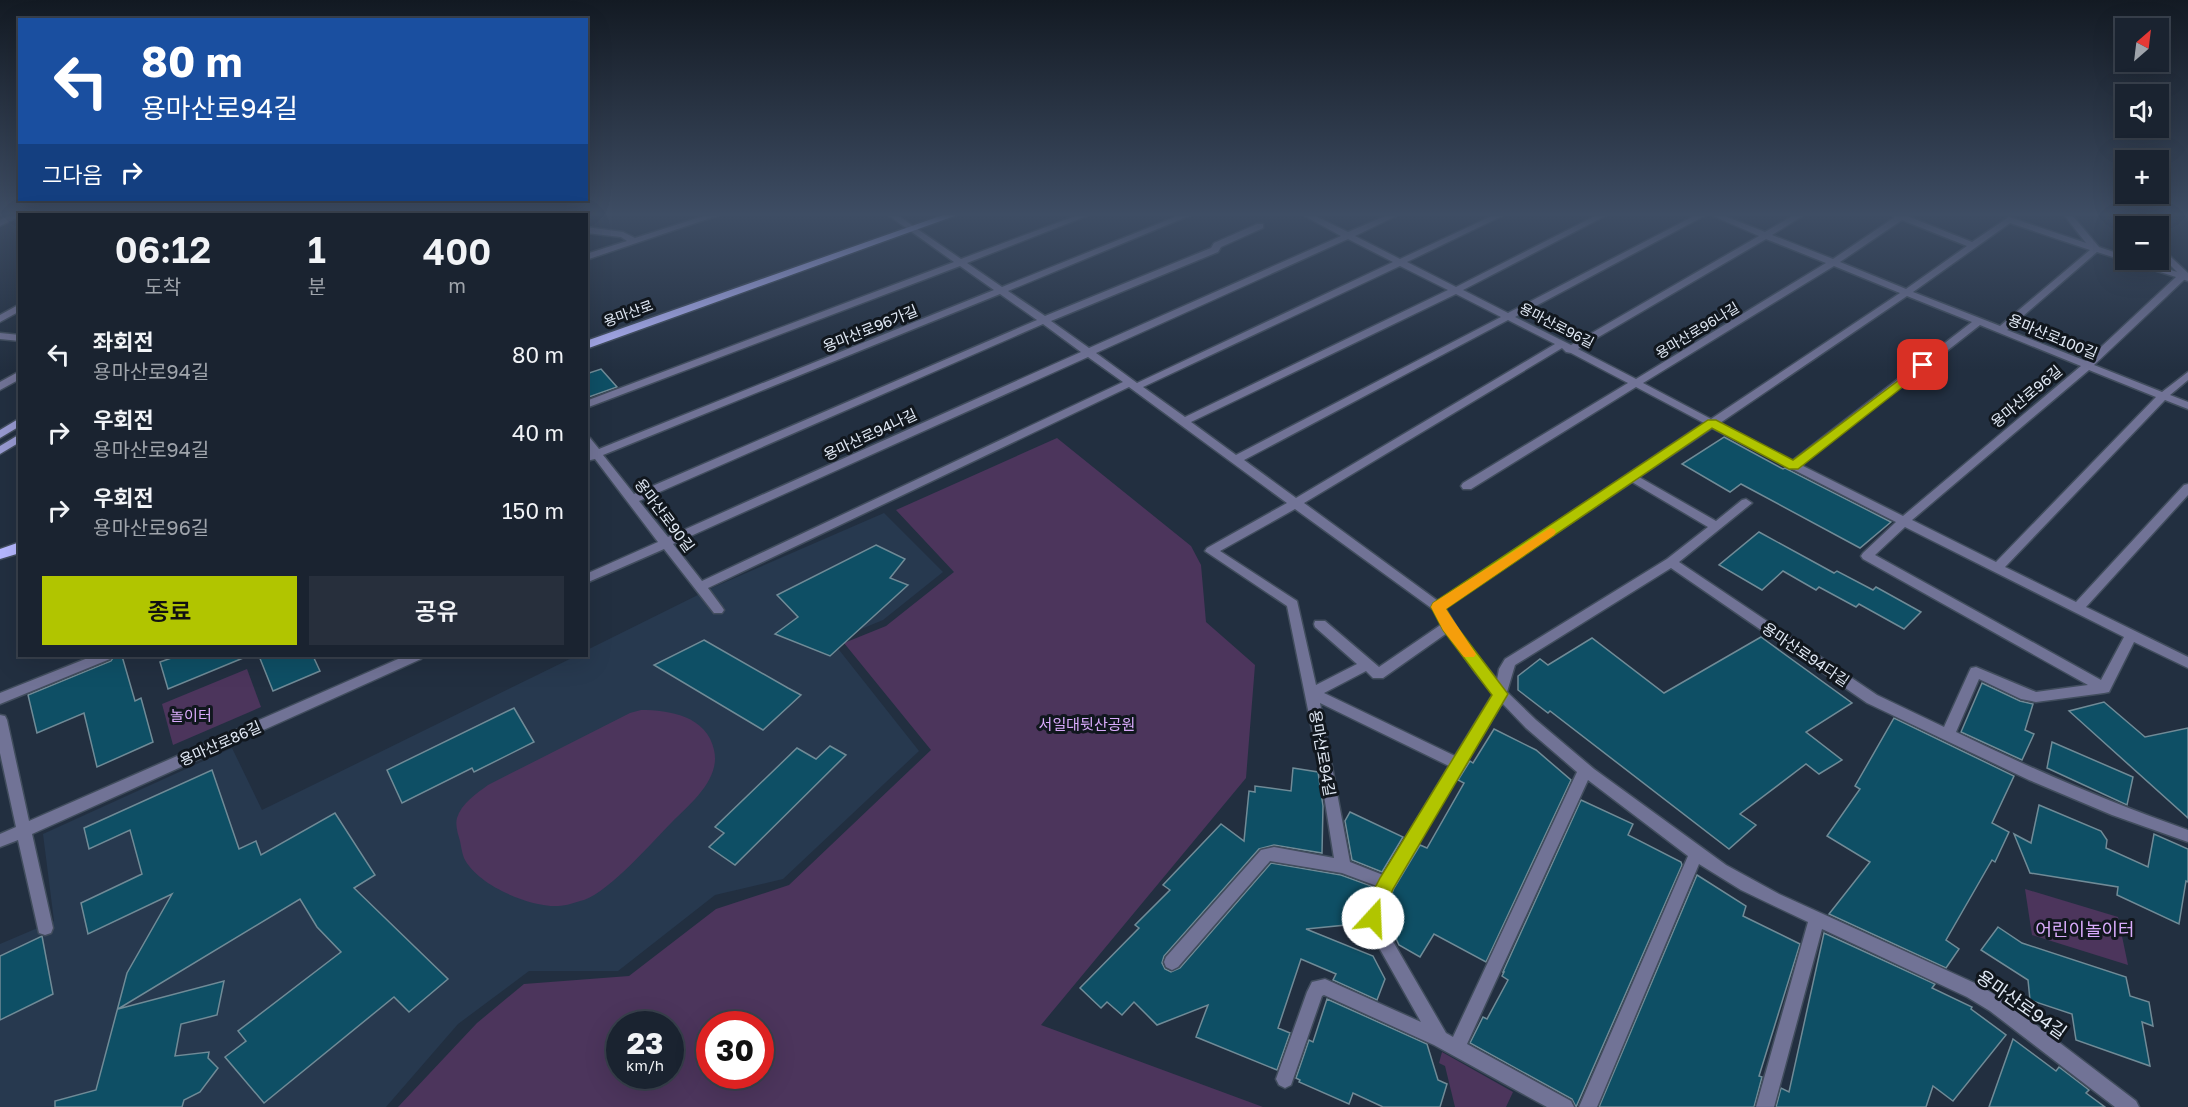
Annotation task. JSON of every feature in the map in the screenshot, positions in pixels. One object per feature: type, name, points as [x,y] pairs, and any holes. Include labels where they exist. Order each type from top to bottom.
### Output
[{"type":"main road","name":"용마산로","points":[[588,344],[806,267]]},
{"type":"main road","points":[[0,435],[18,422]]},
{"type":"main road","points":[[0,451],[18,439]]},
{"type":"main road","points":[[0,554],[18,548]]},
{"type":"street","points":[[588,404],[949,267]]},
{"type":"street","name":"용마산로94길","points":[[968,267],[1438,607],[1448,626],[1500,694],[1585,771],[1696,854],[1746,885],[1952,980],[1996,1005],[2130,1107]]},
{"type":"street","name":"용마산로96가길","points":[[592,456],[1061,267]]},
{"type":"street","points":[[634,499],[1044,320],[1174,267]]},
{"type":"street","points":[[1086,352],[1277,267]]},
{"type":"street","points":[[700,587],[1387,267]]},
{"type":"street","name":"용마산로96길","points":[[1410,267],[1793,466],[2188,663]]},
{"type":"street","points":[[1183,422],[1501,267]]},
{"type":"street","points":[[1235,460],[1604,267]]},
{"type":"street","points":[[1368,664],[1312,693],[1293,604],[1211,551],[1709,267]]},
{"type":"street","name":"용마산로96나길","points":[[1637,383],[1827,267]]},
{"type":"street","name":"용마산로100길","points":[[1842,267],[2188,406]]},
{"type":"street","points":[[1438,607],[1943,267]]},
{"type":"street","points":[[2000,331],[2075,267]]},
{"type":"street","points":[[2162,270],[2185,277]]},
{"type":"street","name":"용마산로96길","points":[[2104,688],[1867,556],[1904,521],[2087,366],[2185,277]]},
{"type":"street","points":[[0,319],[18,308]]},
{"type":"street","points":[[1793,466],[1978,322]]},
{"type":"street","points":[[0,336],[18,338]]},
{"type":"street","name":"용마산로94나길","points":[[667,543],[1086,352]]},
{"type":"street","points":[[0,387],[18,375]]},
{"type":"street","points":[[1997,568],[2163,396],[2188,375]]},
{"type":"street","points":[[1467,486],[1637,383]]},
{"type":"street","name":"용마산로90길","points":[[592,456],[634,499],[718,610]]},
{"type":"street","points":[[1631,477],[1716,526]]},
{"type":"street","points":[[2078,608],[2188,488]]},
{"type":"street","points":[[1440,1039],[1376,928],[1373,918],[1374,909],[1386,883],[1500,694],[1506,669],[1510,662],[1671,562],[1746,503]]},
{"type":"street","points":[[588,578],[667,543]]},
{"type":"street","name":"용마산로94다길","points":[[1671,562],[1872,699],[2034,776],[2106,807],[2188,836]]},
{"type":"street","points":[[1320,624],[1378,674],[1448,626]]},
{"type":"street","points":[[1948,734],[1976,672],[2026,695],[2036,697],[2104,688],[2131,635]]},
{"type":"street","points":[[0,699],[103,657]]},
{"type":"street","name":"용마산로86길","points":[[0,842],[414,657]]},
{"type":"street","name":"용마산로94길","points":[[1312,693],[1457,763]]},
{"type":"street","name":"용마산로94길","points":[[1312,693],[1343,866]]},
{"type":"street","points":[[0,720],[45,928]]},
{"type":"street","points":[[1456,1049],[1585,771]]},
{"type":"street","points":[[1172,962],[1266,855],[1274,854],[1343,866],[1386,883]]},
{"type":"street","points":[[1588,1107],[1696,854]]},
{"type":"street","points":[[1765,1107],[1817,918]]},
{"type":"street","points":[[1285,1079],[1314,992],[1318,988],[1325,987],[1440,1039],[1565,1107]]},
{"type":"shaded area","points":[[884,513],[943,572],[883,620],[832,641],[919,751],[783,879],[715,895],[618,971],[529,971],[458,1024],[386,1107],[0,1107],[0,944],[54,921],[43,834],[232,748],[262,810],[574,657],[588,657],[588,650],[714,587]]},
{"type":"green space","name":"서일대뒷산공원","points":[[1057,438],[1191,546],[1201,565],[1206,622],[1255,665],[1246,778],[1041,1025],[1263,1107],[398,1107],[477,1023],[524,984],[629,976],[716,909],[789,885],[931,750],[844,643],[886,626],[954,572],[896,510]]},
{"type":"green space","name":"놀이터","points":[[247,669],[261,707],[173,745],[162,704]]},
{"type":"green space","points":[[641,710],[663,711],[695,722],[704,729],[710,739],[715,761],[709,781],[695,799],[618,876],[595,895],[561,906],[533,903],[519,898],[492,885],[471,868],[463,856],[456,824],[459,813],[470,799],[488,785],[630,713]]},
{"type":"green space","name":"어린이놀이터","points":[[2025,889],[2118,917],[2128,965],[2032,935]]},
{"type":"green space","points":[[1442,1052],[1513,1092],[1506,1107],[1455,1107],[1445,1066],[1439,1063]]},
{"type":"building","points":[[601,369],[617,387],[588,397],[588,373]]},
{"type":"building","points":[[1724,437],[1891,522],[1860,548],[1741,484],[1730,492],[1682,464]]},
{"type":"building","points":[[1759,532],[1834,573],[1837,571],[1873,590],[1876,587],[1921,612],[1904,629],[1859,604],[1856,607],[1819,587],[1816,590],[1783,571],[1762,590],[1719,565]]},
{"type":"building","points":[[876,545],[905,559],[890,578],[908,585],[830,656],[775,634],[798,617],[777,595]]},
{"type":"building","points":[[1761,637],[1852,703],[1806,732],[1842,760],[1819,774],[1806,764],[1740,814],[1756,825],[1729,849],[1550,711],[1548,713],[1518,690],[1518,676],[1540,659],[1548,665],[1592,638],[1664,693]]},
{"type":"building","points":[[704,640],[801,695],[763,730],[654,665]]},
{"type":"building","points":[[113,657],[122,657],[135,701],[141,698],[153,742],[97,767],[84,713],[37,733],[28,695],[111,661]]},
{"type":"building","points":[[174,657],[246,657],[168,689],[160,662]]},
{"type":"building","points":[[259,657],[313,657],[320,671],[273,691]]},
{"type":"building","points":[[1982,683],[2020,701],[2033,704],[2025,730],[2034,734],[2022,760],[1961,732]]},
{"type":"building","points":[[2104,702],[2145,737],[2188,728],[2188,818],[2069,711]]},
{"type":"building","points":[[514,708],[534,742],[474,772],[472,768],[402,803],[387,770]]},
{"type":"building","points":[[1894,718],[2014,776],[1992,823],[2009,832],[1995,862],[1992,860],[1946,940],[1959,949],[1946,968],[1829,914],[1870,862],[1827,836],[1860,789],[1855,786]]},
{"type":"building","points":[[1494,729],[1536,750],[1571,780],[1486,962],[1434,934],[1420,957],[1399,945],[1386,921],[1385,911],[1394,888],[1420,845],[1427,848],[1464,783],[1458,780],[1470,761],[1473,763]]},
{"type":"building","points":[[2052,742],[2133,777],[2127,805],[2047,768]]},
{"type":"building","points":[[830,746],[846,755],[735,865],[709,847],[724,833],[715,827],[797,748],[816,759]]},
{"type":"building","points":[[1293,768],[1318,772],[1323,806],[1322,853],[1274,845],[1259,849],[1164,956],[1162,963],[1165,969],[1171,972],[1180,968],[1271,863],[1341,875],[1374,887],[1365,910],[1365,923],[1353,917],[1356,924],[1306,929],[1373,956],[1385,979],[1377,1000],[1333,980],[1336,974],[1301,959],[1278,1028],[1290,1033],[1277,1070],[1196,1037],[1208,1005],[1157,1025],[1134,1002],[1122,1015],[1107,1002],[1101,1008],[1080,988],[1139,928],[1135,925],[1170,890],[1163,885],[1221,824],[1244,841],[1249,791],[1255,792],[1255,786],[1291,791]]},
{"type":"building","points":[[212,770],[239,849],[256,841],[261,855],[335,813],[375,875],[354,888],[448,979],[409,1012],[394,997],[264,1103],[225,1057],[246,1041],[238,1031],[341,952],[317,927],[300,899],[118,1009],[224,981],[217,1015],[181,1024],[175,1056],[209,1052],[208,1058],[218,1068],[200,1092],[184,1100],[182,1107],[55,1107],[55,1101],[96,1090],[127,973],[172,894],[88,934],[81,903],[142,874],[130,830],[89,849],[84,828]]},
{"type":"building","points":[[1581,800],[1633,824],[1628,835],[1681,862],[1682,865],[1576,1107],[1572,1099],[1470,1043],[1483,1017],[1487,1019],[1508,980],[1502,976],[1503,972]]},
{"type":"building","points":[[2039,805],[2101,831],[2107,840],[2106,848],[2148,867],[2154,834],[2188,849],[2188,882],[2186,881],[2179,924],[2117,895],[2118,887],[2030,873],[2014,834],[2031,843]]},
{"type":"building","points":[[1350,812],[1403,837],[1382,872],[1352,860],[1345,821]]},
{"type":"building","points":[[1697,875],[1746,906],[1743,916],[1800,944],[1759,1076],[1762,1077],[1754,1107],[1599,1107]]},
{"type":"building","points":[[1998,927],[2022,943],[2126,977],[2130,996],[2149,1002],[2153,1026],[2142,1022],[2150,1066],[2076,1040],[2072,1014],[2030,1000],[2028,980],[1981,950]]},
{"type":"building","points":[[1824,933],[1935,984],[1932,988],[1972,1007],[1971,1009],[2006,1035],[1953,1101],[1933,1086],[1926,1107],[1776,1107],[1781,1088],[1789,1092]]},
{"type":"building","points":[[42,936],[53,994],[0,1020],[0,956]]},
{"type":"building","points":[[1327,999],[1427,1044],[1438,1080],[1447,1084],[1440,1107],[1383,1107],[1353,1093],[1349,1104],[1299,1082],[1300,1080],[1296,1078],[1309,1040],[1313,1042]]},
{"type":"building","points":[[2013,1039],[2056,1071],[2059,1067],[2089,1090],[2086,1093],[2105,1107],[1989,1107]]},
{"type":"slow traffic","points":[[1469,654],[1448,626],[1438,607],[1550,532]]},
{"type":"route","points":[[1373,918],[1374,909],[1386,883],[1500,694],[1448,626],[1438,607],[1712,423],[1793,466],[1923,365]]}]
